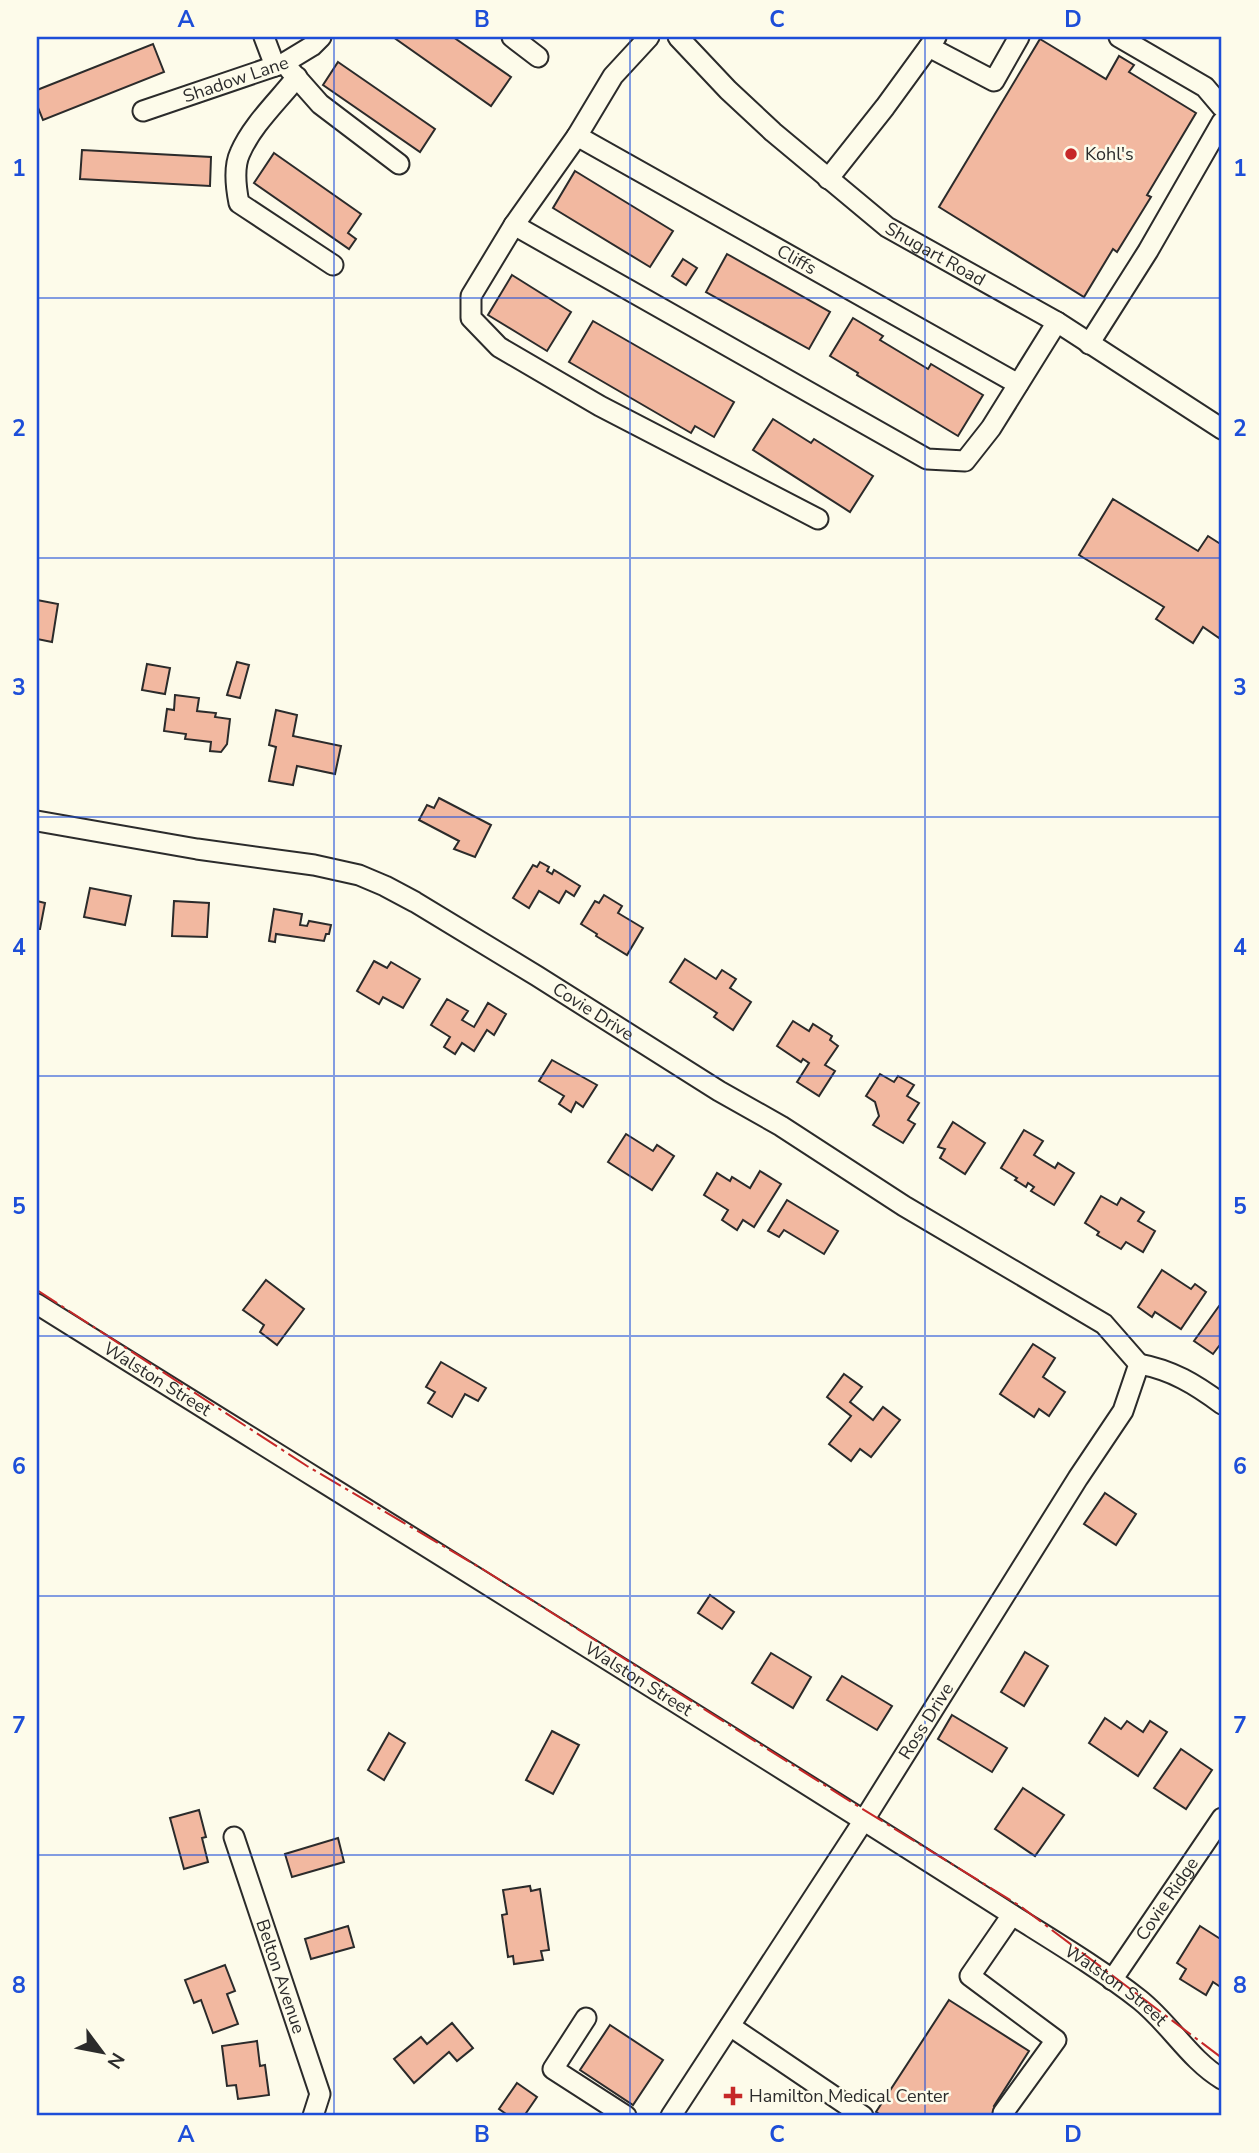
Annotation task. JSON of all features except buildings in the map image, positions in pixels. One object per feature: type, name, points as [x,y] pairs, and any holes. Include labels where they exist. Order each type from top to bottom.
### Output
[{"type":"street","points":[[264,37],[285,69],[320,104],[399,164]]},
{"type":"street","name":"Shadow Lane","points":[[143,111],[285,69],[321,37]]},
{"type":"street","points":[[512,37],[538,57]]},
{"type":"street","points":[[649,37],[613,76],[577,136],[514,225],[471,296],[471,318],[499,347],[600,407],[818,519]]},
{"type":"street","name":"Shugart Road","points":[[678,37],[728,90],[828,179],[887,227],[1057,322],[1222,429]]},
{"type":"street","points":[[828,179],[933,42],[994,81],[1019,37]]},
{"type":"street","points":[[1119,37],[1205,87],[1222,107]]},
{"type":"street","points":[[285,69],[239,155],[235,185],[239,203],[333,265]]},
{"type":"street","points":[[1089,344],[1148,251],[1222,122]]},
{"type":"street","name":"Cliffs","points":[[577,136],[1018,384]]},
{"type":"street","points":[[514,225],[927,459],[965,461],[991,428],[1057,322]]},
{"type":"street","name":"Covie Drive","points":[[37,821],[197,849],[324,867],[359,875],[385,886],[526,969],[719,1091],[781,1126],[904,1206],[1104,1324],[1139,1364]]},
{"type":"street","name":"Walston Street","points":[[37,1304],[863,1820],[1112,1980],[1143,2002],[1222,2079]]},
{"type":"street","points":[[1139,1364],[1162,1368],[1202,1389],[1222,1404]]},
{"type":"street","name":"Ross Drive","points":[[671,2116],[863,1820],[1070,1489],[1122,1411],[1139,1364]]},
{"type":"street","name":"Covie Ridge","points":[[1112,1980],[1222,1818]]},
{"type":"street","name":"Belton Avenue","points":[[234,1837],[320,2094],[313,2116]]},
{"type":"street","points":[[1003,2113],[1056,2040],[970,1976],[1012,1915]]},
{"type":"street","points":[[586,2018],[553,2069],[626,2116]]},
{"type":"street","points":[[730,2026],[863,2116]]},
{"type":"power","points":[[37,1290],[307,1466],[484,1570],[1020,1906],[1222,2058]]},
{"type":"place","name":"Kohl's","points":[[1071,154]]},
{"type":"place","name":"Hamilton Medical Center","points":[[733,2096]]}]
